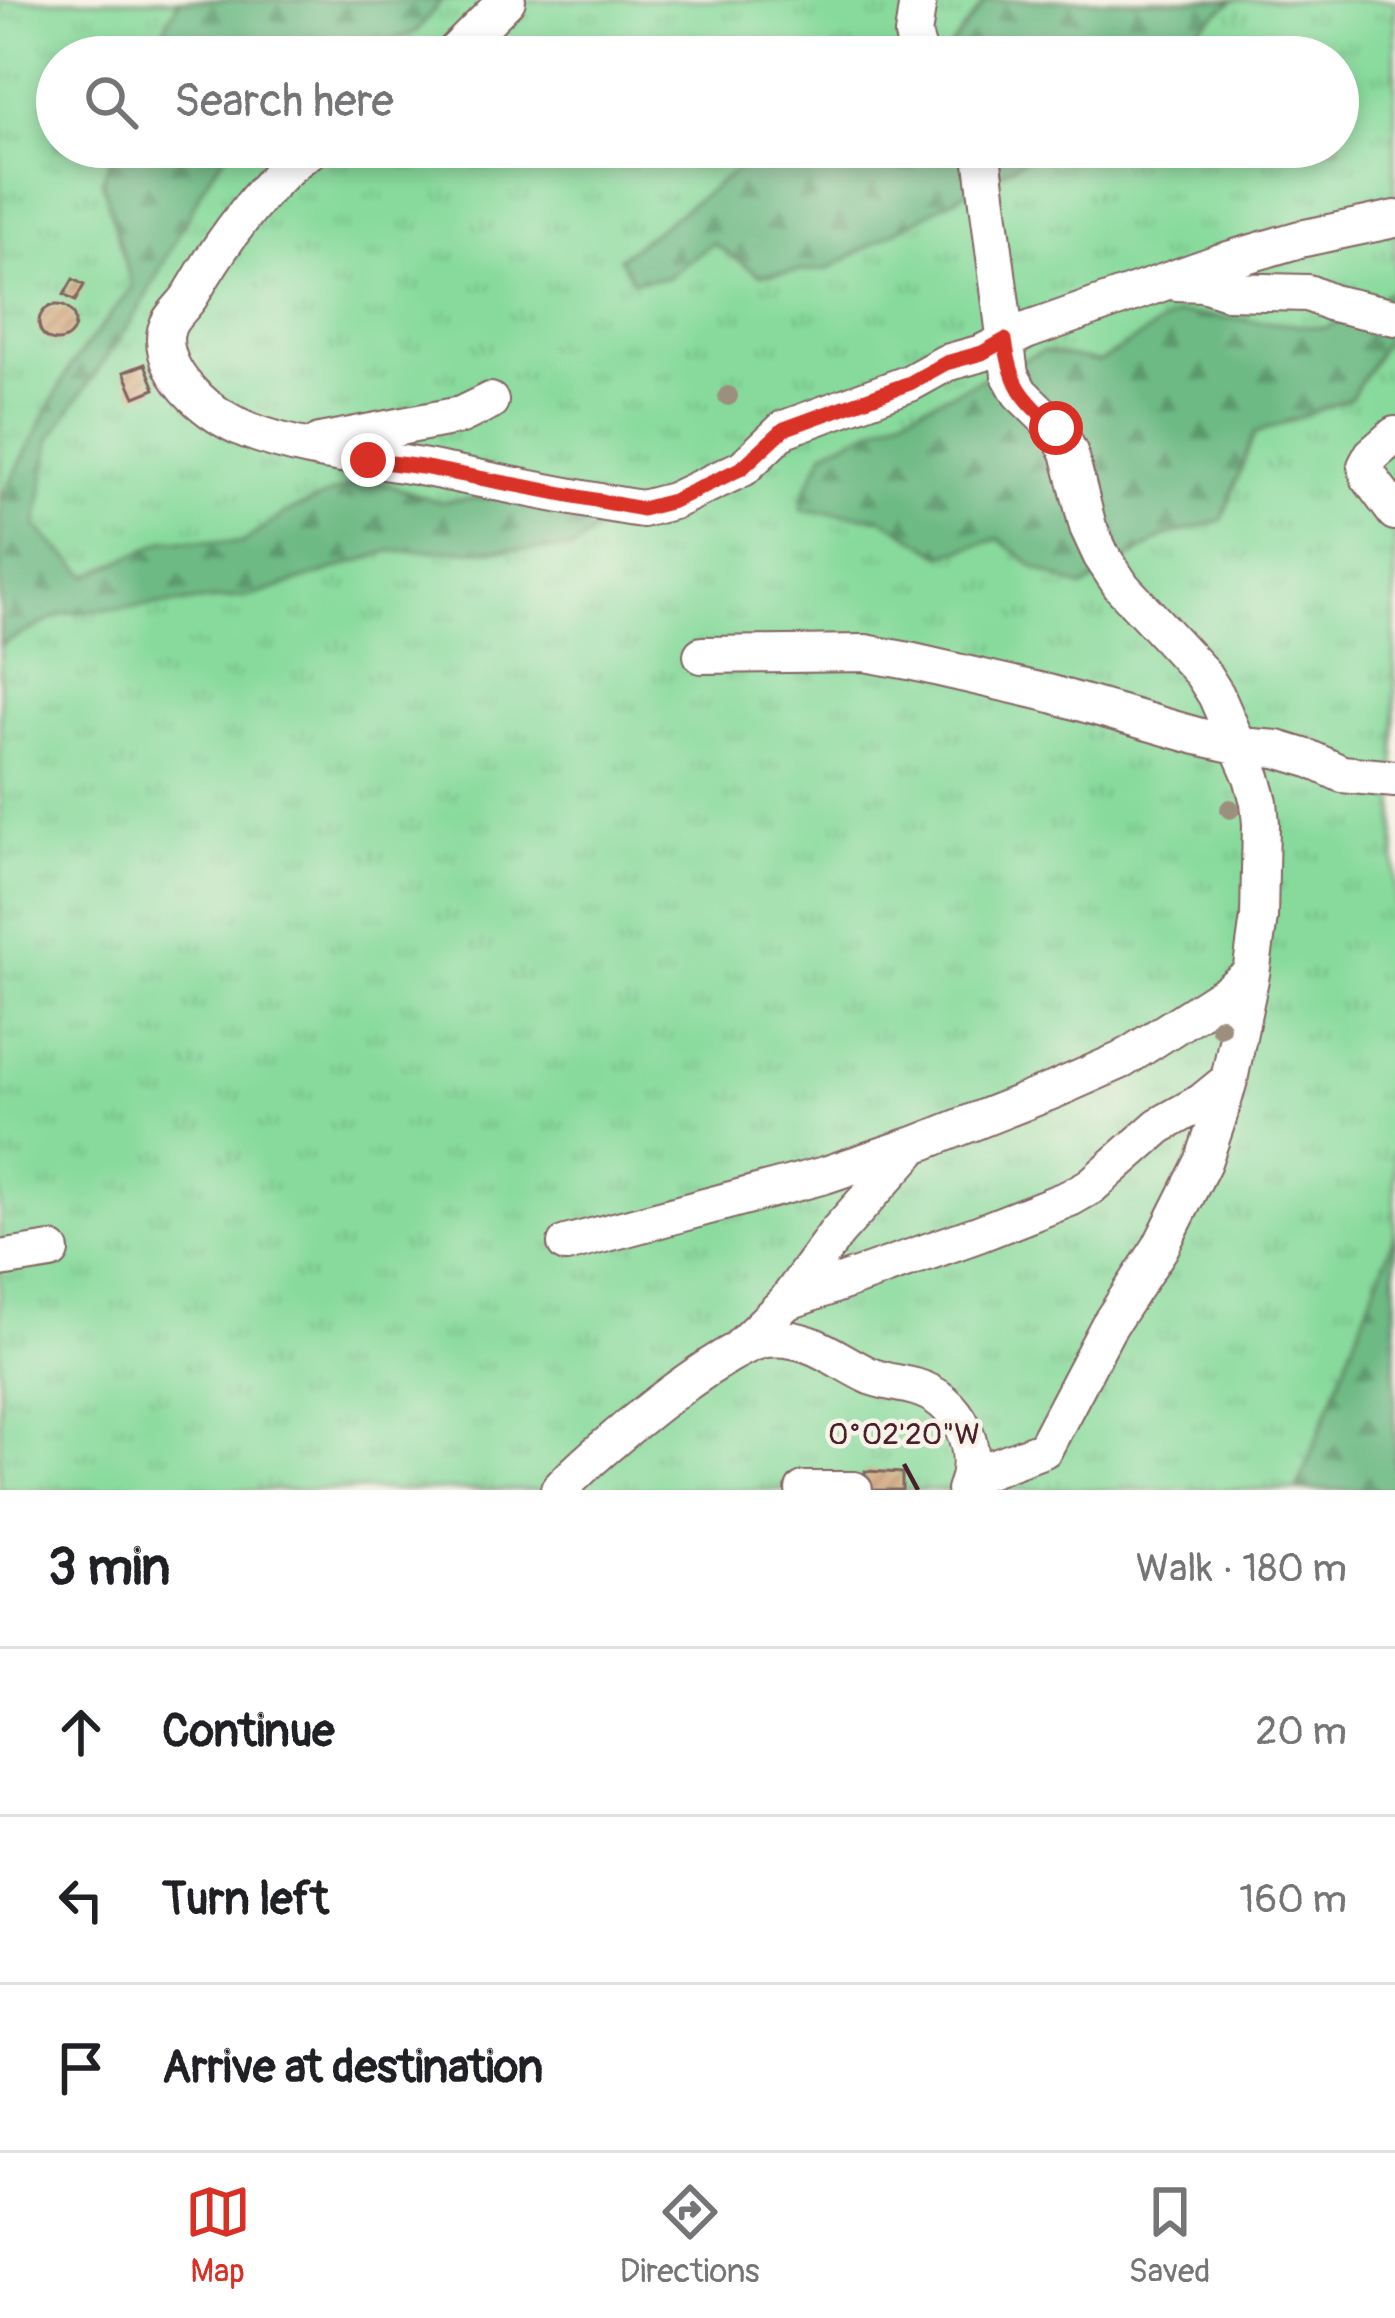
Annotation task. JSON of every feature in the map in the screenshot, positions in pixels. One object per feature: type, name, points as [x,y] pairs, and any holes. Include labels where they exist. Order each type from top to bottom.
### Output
[{"type":"lane","points":[[471,36],[507,0]]},
{"type":"lane","points":[[913,36],[918,0]]},
{"type":"lane","points":[[290,168],[221,244],[169,321],[165,336],[176,372],[171,388],[236,424],[309,447],[642,509],[673,501],[742,468],[784,429],[910,383],[1005,340],[1300,239],[1395,219]]},
{"type":"lane","points":[[738,1349],[767,1339],[817,1346],[874,1378],[935,1396],[955,1415],[970,1444],[968,1483],[1044,1449],[1108,1327],[1182,1206],[1203,1162],[1229,1081],[1259,917],[1259,802],[1216,695],[1202,673],[1122,587],[1101,555],[1088,527],[1069,452],[1056,428],[1020,393],[1010,375],[983,168]]},
{"type":"lane","points":[[1166,282],[1203,283],[1227,291],[1308,293],[1395,317]]},
{"type":"lane","points":[[309,447],[333,438],[461,415],[490,400]]},
{"type":"lane","points":[[1395,435],[1366,466],[1395,512]]},
{"type":"lane","points":[[702,655],[865,653],[967,672],[1240,746],[1277,749],[1342,774],[1395,779]]},
{"type":"lane","points":[[566,1244],[741,1199],[915,1145],[1122,1060],[1251,974]]},
{"type":"lane","points":[[786,1302],[1070,1198],[1091,1186],[1159,1126],[1229,1081]]},
{"type":"lane","points":[[559,1490],[668,1396],[738,1349],[786,1302],[837,1232],[915,1145]]},
{"type":"lane","points":[[0,1259],[51,1251]]},
{"type":"lane","points":[[804,1490],[854,1490]]},
{"type":"green space","points":[[0,0],[1395,0],[1395,1490],[0,1490]]},
{"type":"green space","points":[[179,0],[442,0],[416,32],[405,36],[161,36]]},
{"type":"green space","points":[[986,0],[1234,0],[1189,36],[959,36]]},
{"type":"green space","points":[[107,168],[215,168],[138,311],[51,438],[36,527],[88,576],[166,540],[242,543],[287,512],[368,478],[440,502],[565,489],[614,515],[573,549],[390,551],[253,596],[65,613],[0,645],[0,502],[70,367],[132,287],[102,180]]},
{"type":"green space","points":[[739,168],[1009,168],[828,269],[760,275],[713,243],[667,278],[633,281],[619,258]]},
{"type":"green space","points":[[1395,289],[1395,325],[1351,398],[1254,434],[1222,520],[1163,537],[1082,588],[1036,568],[999,539],[942,555],[881,518],[801,510],[804,493],[825,451],[1043,351],[1099,362],[1178,313],[1325,328]]},
{"type":"green space","points":[[1395,1232],[1395,1490],[1297,1490],[1389,1250]]},
{"type":"building","points":[[73,279],[84,285],[75,301],[64,295]]},
{"type":"building","points":[[57,305],[70,310],[75,323],[70,336],[57,341],[44,336],[39,323],[44,310]]},
{"type":"building","points":[[145,364],[155,389],[135,397],[124,372]]},
{"type":"building","points":[[865,1471],[902,1473],[902,1490],[865,1490]]},
{"type":"route","points":[[368,460],[642,509],[673,501],[742,468],[784,429],[910,383],[1005,340],[1010,375],[1020,393],[1056,428]]}]
